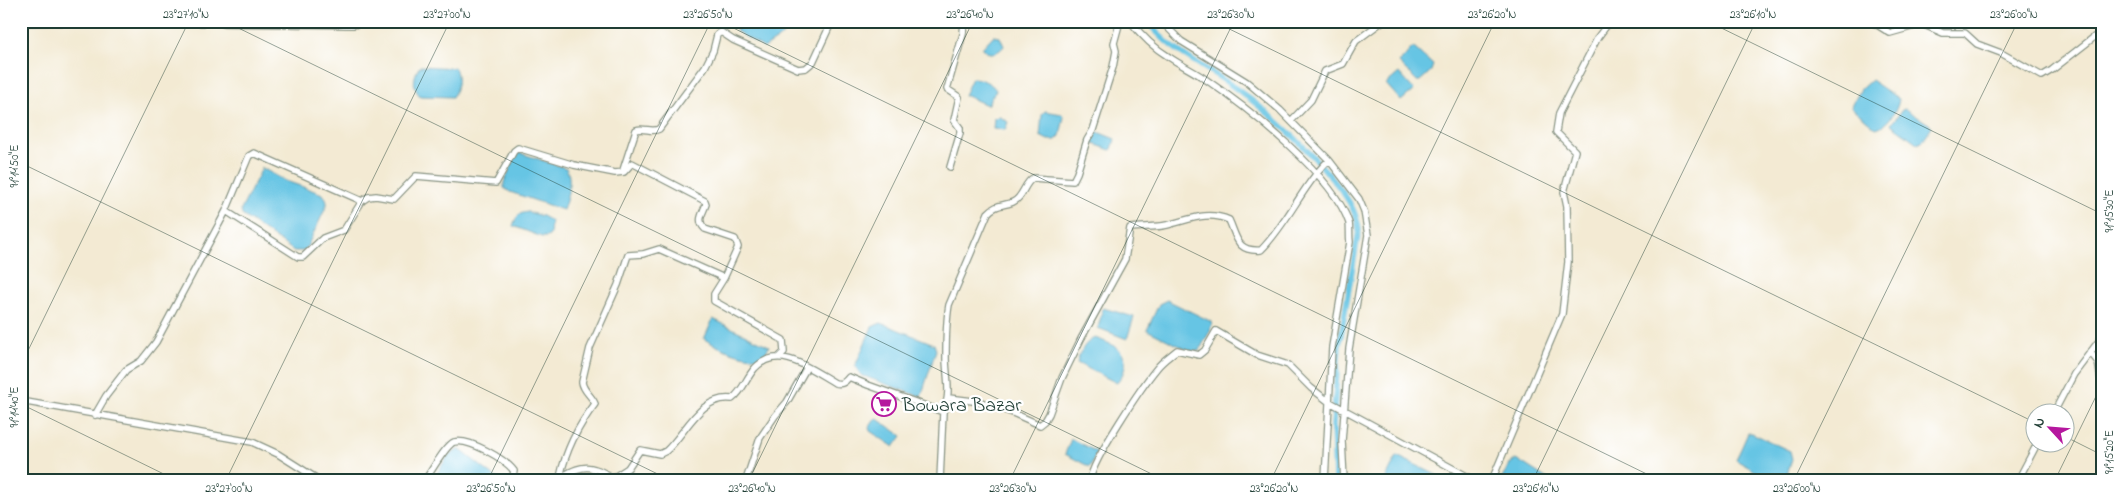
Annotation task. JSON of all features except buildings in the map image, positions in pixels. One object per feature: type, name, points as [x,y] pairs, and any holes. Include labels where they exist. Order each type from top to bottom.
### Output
[{"type":"street","points":[[21,23],[65,22],[104,25],[148,22],[352,25],[370,21]]},
{"type":"street","points":[[621,174],[636,130],[641,128],[658,131],[705,67],[713,51],[717,35],[721,32],[733,40],[798,69],[806,68],[813,62],[832,21]]},
{"type":"street","points":[[950,167],[960,132],[960,128],[954,120],[959,97],[947,89],[963,34],[964,21]]},
{"type":"street","points":[[940,480],[943,412],[948,398],[946,321],[949,305],[988,213],[993,208],[1013,202],[1033,178],[1073,181],[1087,140],[1093,130],[1113,67],[1116,51],[1114,42],[1120,21]]},
{"type":"street","points":[[1130,21],[1147,40],[1167,56],[1206,79],[1245,107],[1316,172],[1342,208],[1349,225],[1350,242],[1332,347],[1325,480]]},
{"type":"street","points":[[1161,21],[1181,41],[1247,82],[1291,121],[1329,160],[1359,199],[1364,211],[1368,235],[1349,349],[1342,441],[1344,480]]},
{"type":"street","points":[[1291,121],[1311,100],[1325,71],[1343,64],[1356,41],[1383,21]]},
{"type":"street","points":[[1492,480],[1562,314],[1568,262],[1567,206],[1564,192],[1575,151],[1556,132],[1559,113],[1598,37],[1610,21]]},
{"type":"street","points":[[1871,21],[1890,34],[1922,24],[1943,33],[1966,33],[1977,44],[2001,53],[2042,76],[2102,31]]},
{"type":"street","points":[[226,211],[298,257],[303,258],[323,238],[344,230],[362,201],[368,197],[376,196],[394,199],[416,176],[496,183],[514,151],[518,148],[574,165],[621,174]]},
{"type":"street","points":[[95,415],[106,396],[126,370],[142,361],[156,342],[226,211],[249,156],[254,152],[362,201]]},
{"type":"street","points":[[948,398],[981,402],[1040,425],[1049,414],[1062,378],[1081,339],[1125,259],[1130,228],[1165,225],[1198,216],[1219,215],[1229,220],[1234,237],[1238,243],[1246,248],[1261,250],[1292,210],[1316,172],[1329,160]]},
{"type":"street","points":[[621,174],[632,163],[705,201],[706,204],[700,220],[701,226],[704,229],[735,239],[737,242],[737,253],[714,294],[714,301],[783,340],[784,352],[779,357]]},
{"type":"street","points":[[558,479],[567,450],[584,419],[596,404],[582,387],[582,382],[590,348],[618,285],[628,255],[642,254],[659,249],[724,278]]},
{"type":"street","points":[[1090,480],[1096,464],[1119,425],[1156,369],[1177,350],[1199,355],[1205,350],[1216,331],[1258,355],[1288,365],[1311,388],[1344,410],[1474,480]]},
{"type":"street","points":[[2058,404],[2074,374],[2102,337]]},
{"type":"street","points":[[2090,352],[2098,362],[2102,386]]},
{"type":"street","points":[[558,479],[575,469],[585,468],[597,469],[614,477],[628,468],[640,450],[660,454],[666,451],[696,415],[718,400],[732,399],[759,365],[769,359],[779,357],[784,357],[808,367],[835,383],[840,384],[849,377],[852,377],[868,385],[943,412]]},
{"type":"street","points":[[746,480],[760,438],[787,402],[808,367]]},
{"type":"street","points":[[21,401],[252,442],[278,454],[319,480]]},
{"type":"street","points":[[425,480],[448,447],[454,442],[470,444],[504,459],[514,470],[512,480]]},
{"type":"street","points":[[2018,480],[2032,454]]},
{"type":"water","points":[[741,21],[786,21],[782,36],[764,48],[736,31]]},
{"type":"water","points":[[993,36],[1000,37],[1004,46],[996,52],[984,51],[982,48]]},
{"type":"water","points":[[1412,48],[1433,65],[1431,71],[1420,81],[1417,81],[1399,63]]},
{"type":"water","points":[[420,66],[455,68],[457,83],[452,97],[420,96],[417,93],[414,81]]},
{"type":"water","points":[[1399,73],[1414,90],[1401,101],[1386,84]]},
{"type":"water","points":[[972,78],[986,81],[996,90],[987,105],[964,95]]},
{"type":"water","points":[[1871,80],[1899,99],[1897,108],[1891,117],[1880,127],[1876,128],[1851,107],[1861,89]]},
{"type":"water","points":[[1905,109],[1932,126],[1922,142],[1917,143],[1891,124],[1902,110]]},
{"type":"water","points":[[1045,111],[1062,114],[1064,117],[1060,136],[1056,140],[1048,140],[1040,136],[1042,115]]},
{"type":"water","points":[[1000,117],[1008,122],[1005,130],[993,129],[994,118]]},
{"type":"water","points":[[1095,131],[1115,139],[1112,149],[1110,150],[1089,142]]},
{"type":"water","points":[[517,152],[566,168],[569,183],[568,195],[563,210],[510,192],[504,188],[504,182]]},
{"type":"water","points":[[262,168],[286,181],[320,193],[326,198],[327,205],[305,251],[294,251],[242,215],[241,210]]},
{"type":"water","points":[[528,212],[551,221],[550,235],[542,237],[513,226],[518,216]]},
{"type":"water","points":[[1167,300],[1212,322],[1210,331],[1199,351],[1190,351],[1147,330],[1159,304]]},
{"type":"water","points":[[1103,308],[1134,317],[1127,339],[1098,328]]},
{"type":"water","points":[[713,319],[769,346],[763,358],[732,352],[704,339]]},
{"type":"water","points":[[881,323],[934,344],[936,350],[921,397],[861,375],[855,366],[872,327]]},
{"type":"water","points":[[1095,338],[1114,346],[1123,354],[1125,365],[1120,380],[1117,383],[1077,363],[1085,345]]},
{"type":"water","points":[[876,418],[902,436],[894,447],[870,431],[869,428]]},
{"type":"water","points":[[1748,433],[1752,433],[1790,451],[1792,459],[1785,480],[1771,480],[1736,460]]},
{"type":"water","points":[[1071,439],[1097,452],[1090,467],[1065,454]]},
{"type":"water","points":[[459,449],[499,480],[433,480],[447,457]]},
{"type":"water","points":[[1397,456],[1447,480],[1385,480]]},
{"type":"water","points":[[1516,459],[1549,480],[1501,480],[1510,464]]},
{"type":"waterway","points":[[1146,21],[1175,49],[1231,85],[1284,128],[1331,177],[1345,196],[1356,216],[1359,230],[1339,347],[1333,424],[1335,480]]},
{"type":"place","name":"Bowara Bazar","points":[[884,404]]}]
